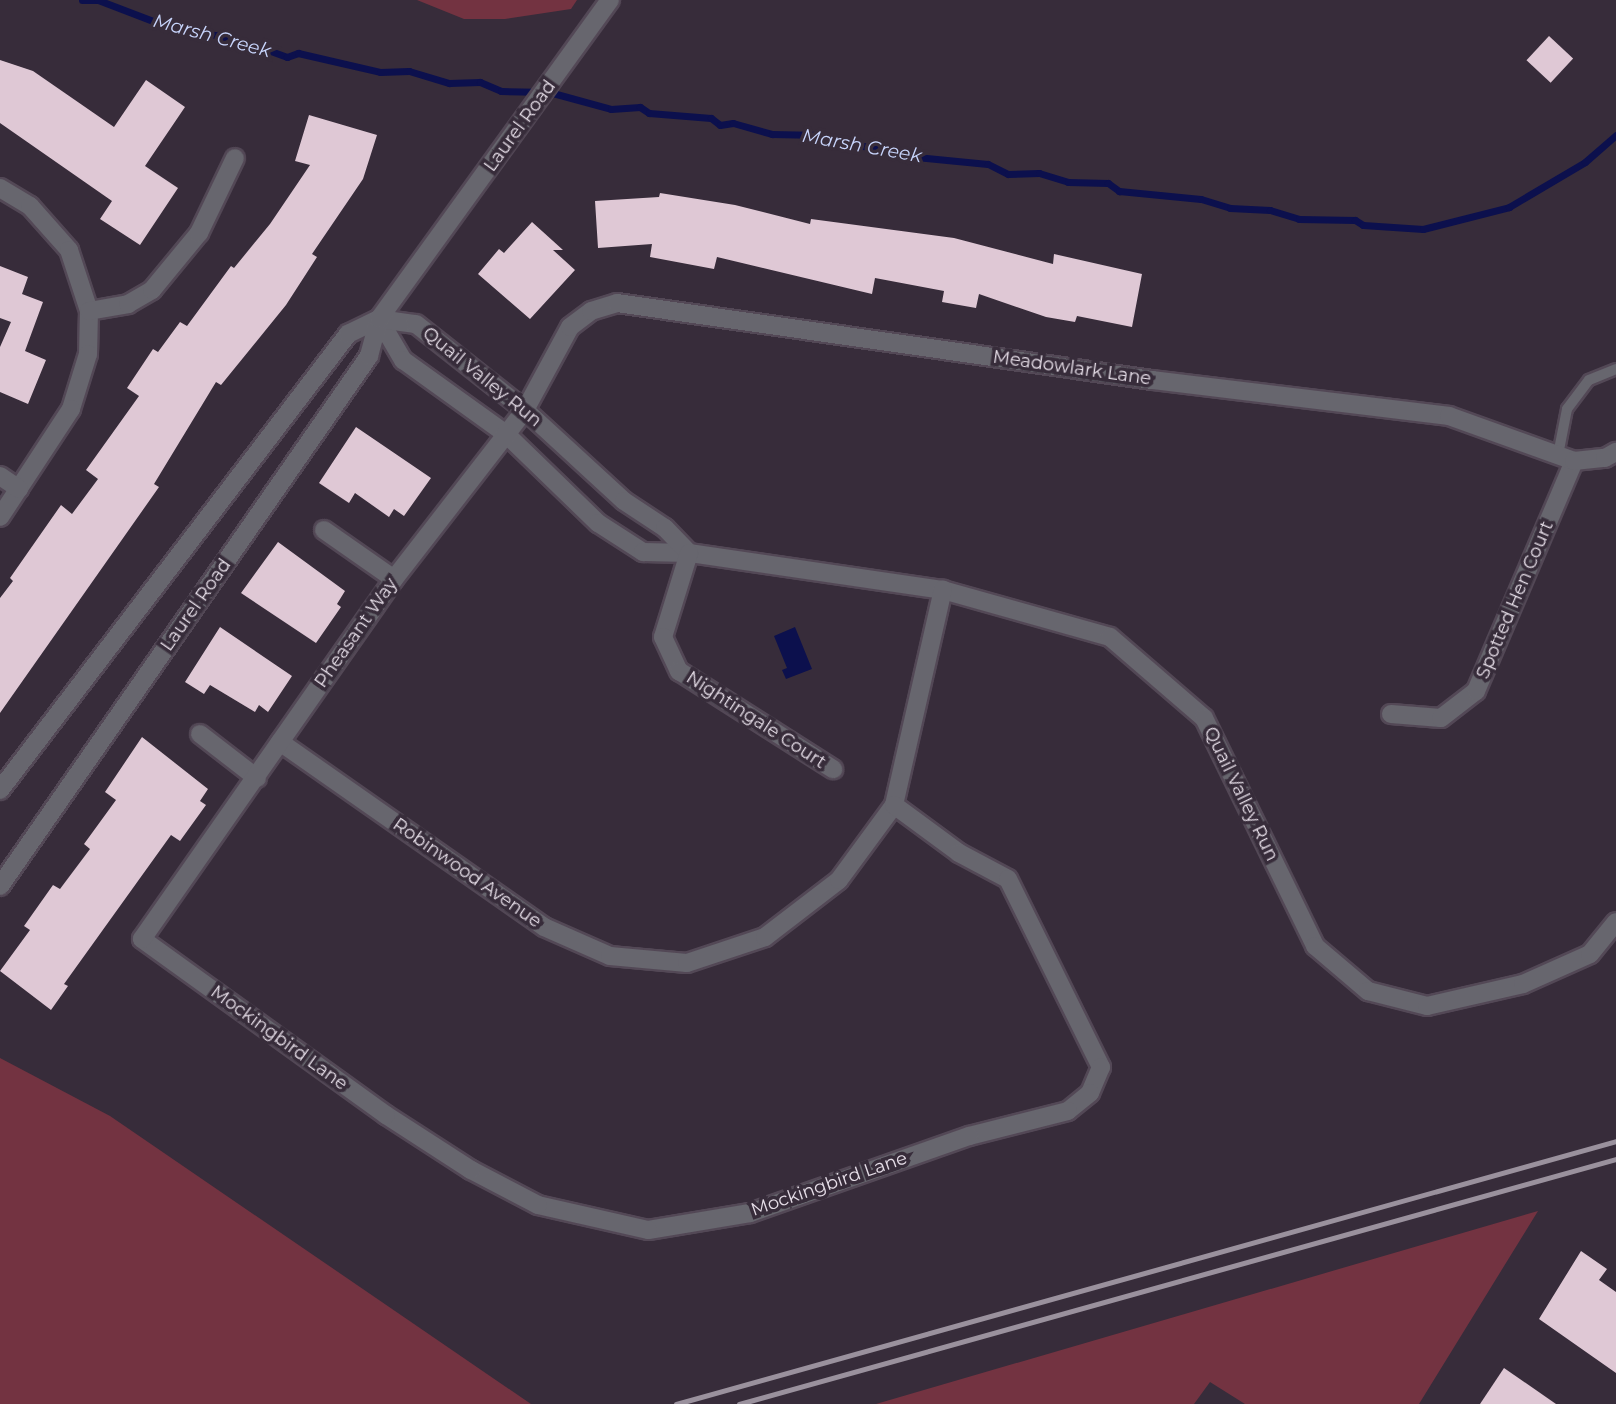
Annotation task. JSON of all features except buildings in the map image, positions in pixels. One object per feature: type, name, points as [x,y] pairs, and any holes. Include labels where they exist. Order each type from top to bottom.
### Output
[{"type":"street","name":"Laurel Road","points":[[0,886],[369,356],[379,319],[610,0]]},
{"type":"street","points":[[89,311],[128,303],[152,290],[199,233],[235,158]]},
{"type":"street","points":[[0,188],[30,206],[69,250],[89,311],[88,354],[71,409],[0,517]]},
{"type":"street","name":"Meadowlark Lane","points":[[570,327],[591,311],[617,303],[1152,380],[1449,416],[1566,458]]},
{"type":"street","name":"Laurel Road","points":[[0,790],[348,334],[379,319]]},
{"type":"street","name":"Quail Valley Run","points":[[379,319],[416,324],[526,410],[624,501],[665,528],[689,553]]},
{"type":"street","name":"Quail Valley Run","points":[[379,319],[403,360],[506,434],[598,523],[643,552],[689,553],[943,590],[1110,637],[1204,718],[1315,946],[1368,991],[1427,1006],[1523,985],[1590,954],[1616,922]]},
{"type":"street","name":"Pheasant Way","points":[[142,939],[394,579],[526,410],[570,327]]},
{"type":"street","points":[[1566,458],[1605,458],[1616,452]]},
{"type":"street","name":"Spotted Hen Court","points":[[1391,714],[1441,718],[1476,691],[1566,458]]},
{"type":"street","points":[[0,477],[19,489]]},
{"type":"street","points":[[324,530],[394,579]]},
{"type":"street","name":"Nightingale Court","points":[[689,553],[663,638],[679,671],[833,769]]},
{"type":"street","name":"Robinwood Avenue","points":[[280,742],[544,927],[610,956],[687,963],[765,937],[839,880],[894,805],[943,590]]},
{"type":"street","points":[[200,734],[257,778]]},
{"type":"street","name":"Mockingbird Lane","points":[[142,939],[386,1115],[471,1170],[538,1205],[648,1230],[750,1213],[969,1136],[1068,1111],[1090,1093],[1101,1067],[1008,879],[959,853],[894,805]]},
{"type":"lane","points":[[1566,458],[1567,409],[1589,380],[1616,369]]},
{"type":"shaded area","points":[[417,0],[577,0],[571,9],[505,19],[464,19]]},
{"type":"shaded area","points":[[795,627],[812,669],[786,679],[782,670],[787,668],[774,636]]},
{"type":"shaded area","points":[[0,1058],[110,1116],[531,1404],[0,1404]]},
{"type":"shaded area","points":[[1538,1211],[1419,1404],[1245,1404],[1210,1382],[1194,1404],[876,1404]]},
{"type":"waterway","name":"Marsh Creek","points":[[82,0],[97,0]]},
{"type":"waterway","name":"Marsh Creek","points":[[98,0],[182,32],[218,35],[242,47],[257,46],[287,57],[298,53],[380,72],[409,71],[449,83],[480,82],[501,91],[549,92],[611,109],[640,107],[649,113],[711,118],[720,125],[733,123],[772,134],[820,135],[841,144],[895,149],[906,156],[988,164],[1008,174],[1039,173],[1068,182],[1108,183],[1119,191],[1201,199],[1230,208],[1270,210],[1299,219],[1355,220],[1363,225],[1423,229],[1509,207],[1585,162],[1616,135]]},
{"type":"railway","points":[[676,1404],[1616,1141]]},
{"type":"railway","points":[[739,1404],[1616,1159]]}]
